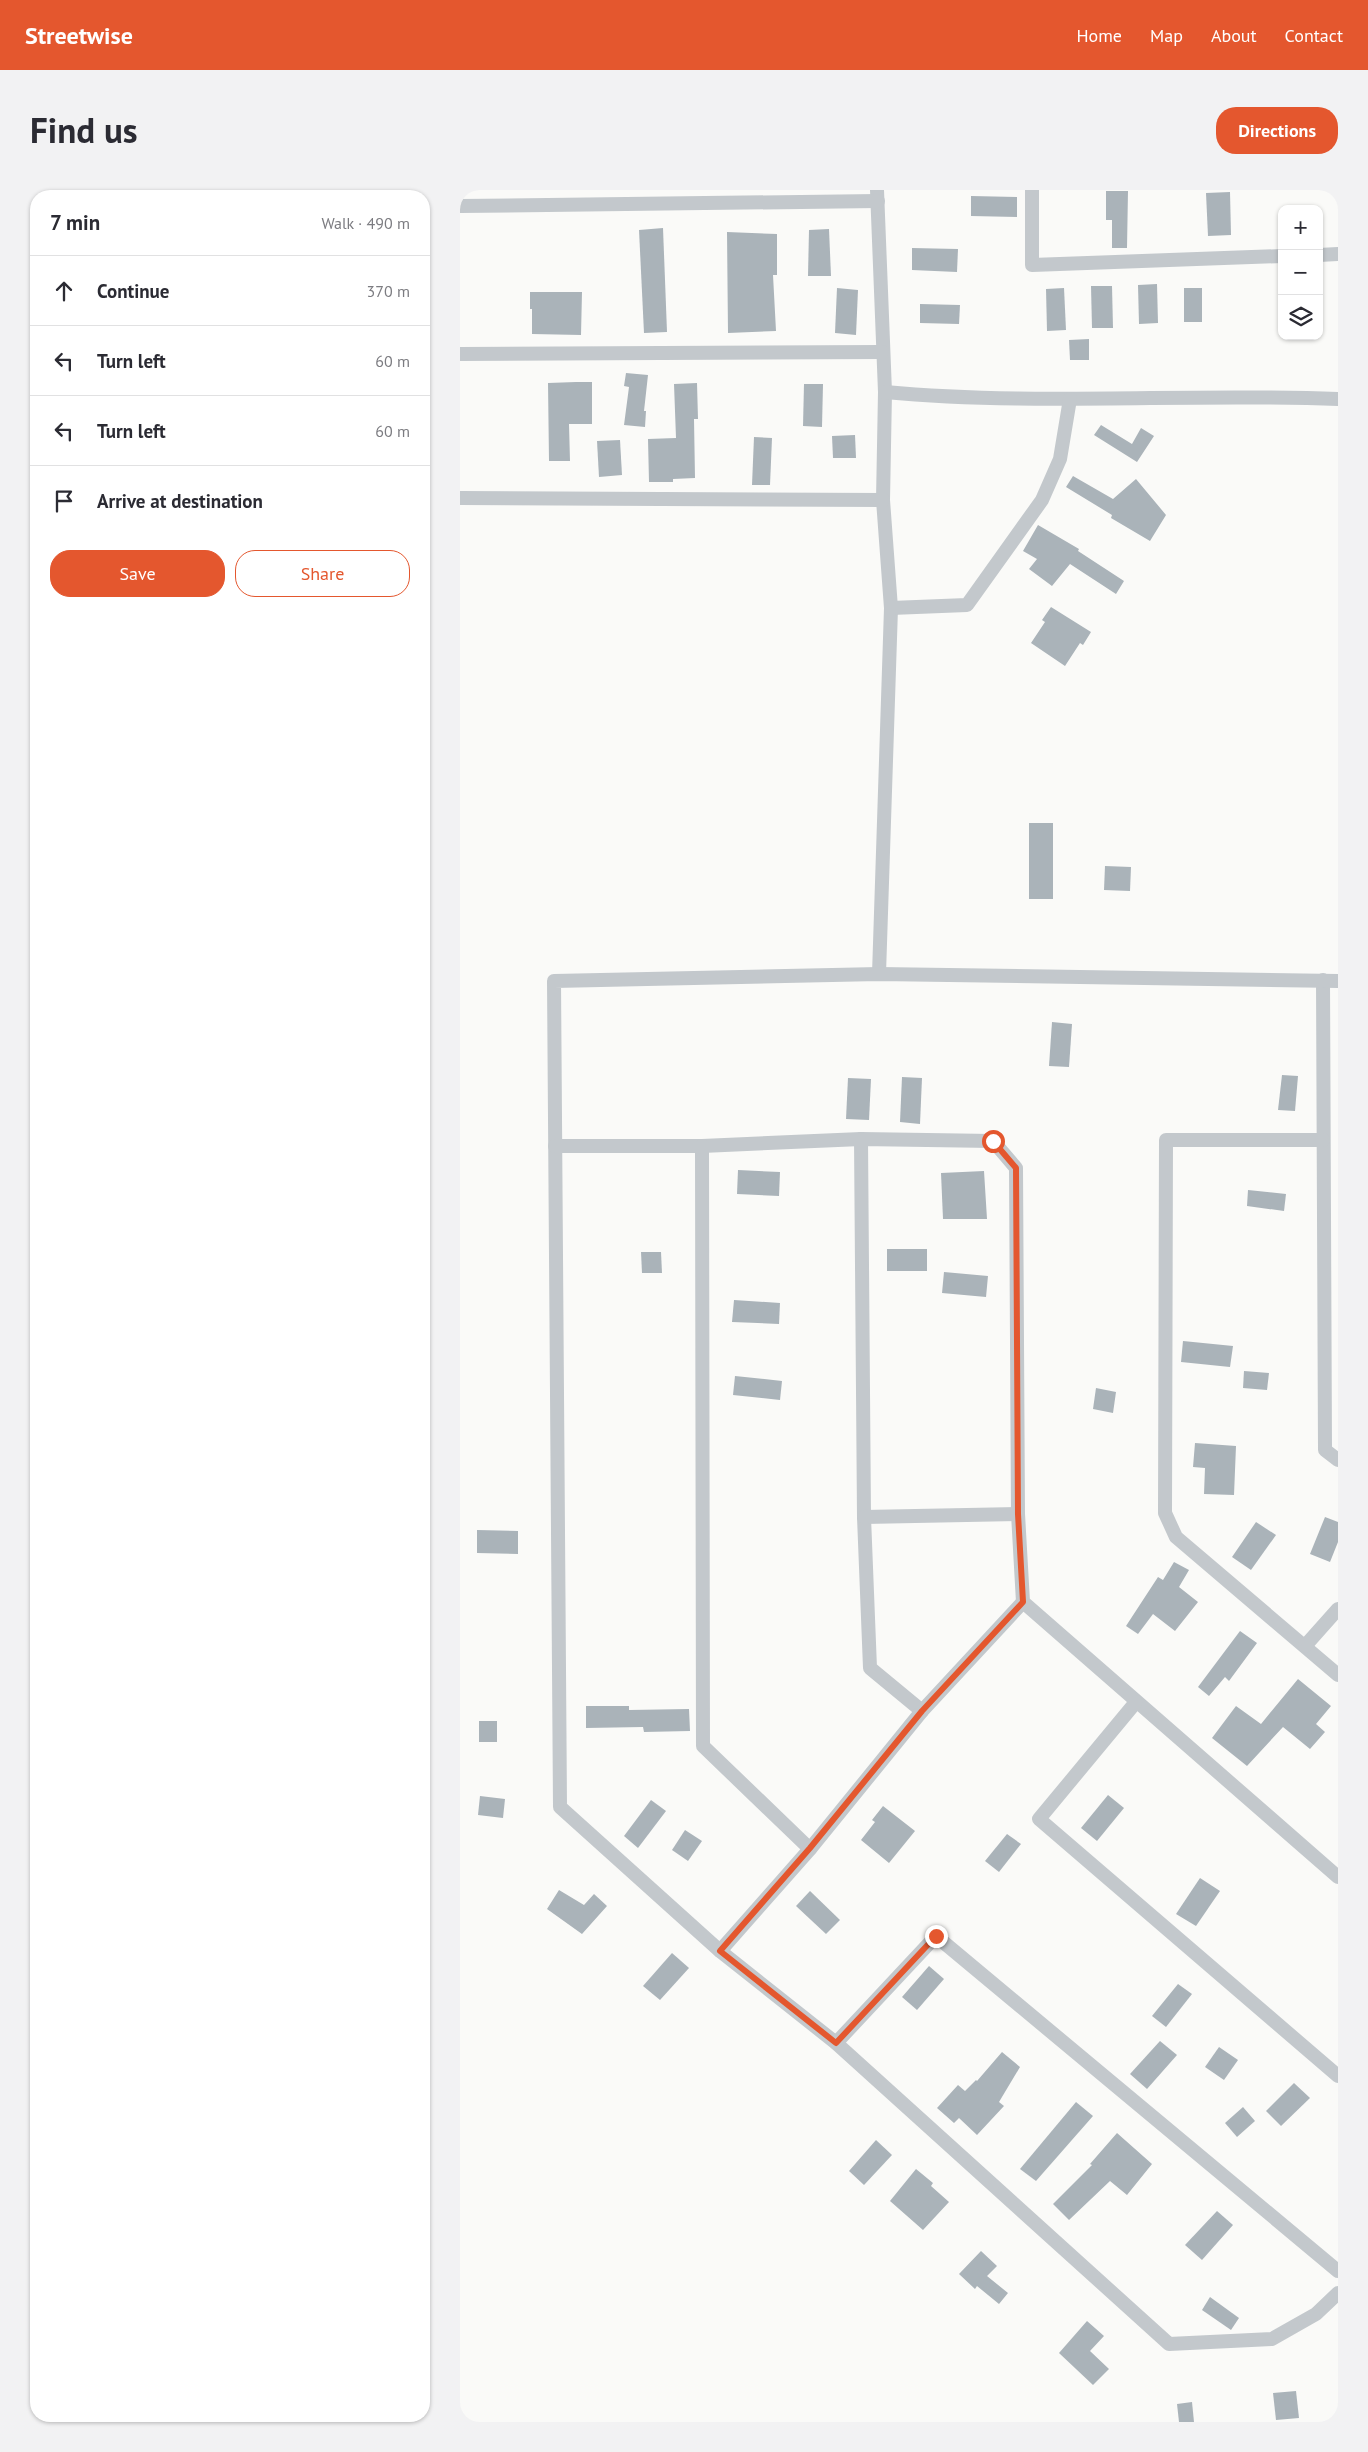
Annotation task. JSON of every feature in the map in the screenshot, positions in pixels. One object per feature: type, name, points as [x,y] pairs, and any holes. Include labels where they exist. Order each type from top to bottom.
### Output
[{"type":"street","points":[[1032,190],[1032,265],[1278,256]]},
{"type":"street","points":[[460,206],[878,195],[882,352],[885,392],[883,500],[891,608],[879,974]]},
{"type":"street","points":[[1323,254],[1338,254]]},
{"type":"street","points":[[460,354],[882,352]]},
{"type":"street","points":[[885,392],[928,396],[1070,399],[1256,395],[1338,398]]},
{"type":"street","points":[[891,608],[967,605],[1042,500],[1060,460],[1070,399]]},
{"type":"street","points":[[460,498],[883,500]]},
{"type":"street","points":[[1338,981],[879,974],[554,981],[560,1808],[720,1951],[836,2043],[1170,2344],[1272,2339],[1316,2314],[1338,2293]]},
{"type":"street","points":[[1324,980],[1325,1450],[1338,1460]]},
{"type":"street","points":[[555,1146],[702,1146],[861,1139],[993,1141],[1016,1168],[1018,1514],[1023,1602],[1338,1877]]},
{"type":"street","points":[[861,1139],[864,1517],[870,1668],[922,1711]]},
{"type":"street","points":[[1323,1140],[1166,1140],[1165,1513],[1176,1537],[1338,1675]]},
{"type":"street","points":[[702,1146],[703,1746],[810,1848]]},
{"type":"street","points":[[864,1517],[1018,1514]]},
{"type":"street","points":[[720,1951],[810,1848],[922,1711],[1023,1602]]},
{"type":"street","points":[[1305,1646],[1338,1609]]},
{"type":"street","points":[[1136,1702],[1039,1819],[1338,2076]]},
{"type":"street","points":[[836,2043],[936,1936],[1338,2271]]},
{"type":"building","points":[[1106,191],[1128,191],[1127,248],[1112,248],[1112,220],[1106,220]]},
{"type":"building","points":[[1230,192],[1231,235],[1208,236],[1206,193]]},
{"type":"building","points":[[971,196],[1017,197],[1017,217],[971,216]]},
{"type":"building","points":[[663,228],[667,332],[644,333],[639,230]]},
{"type":"building","points":[[829,229],[831,276],[808,276],[809,230]]},
{"type":"building","points":[[727,232],[777,234],[777,275],[773,275],[776,331],[728,333]]},
{"type":"building","points":[[912,248],[958,249],[957,272],[912,270]]},
{"type":"building","points":[[1157,284],[1158,323],[1139,324],[1138,285]]},
{"type":"building","points":[[1091,286],[1112,286],[1113,328],[1092,328]]},
{"type":"building","points":[[837,288],[858,290],[856,335],[835,333]]},
{"type":"building","points":[[1064,288],[1066,330],[1047,331],[1046,289]]},
{"type":"building","points":[[1184,288],[1202,288],[1202,322],[1184,322]]},
{"type":"building","points":[[530,292],[582,292],[581,335],[532,334]]},
{"type":"building","points":[[920,304],[960,305],[959,324],[920,323]]},
{"type":"building","points":[[1089,339],[1089,360],[1070,360],[1069,340]]},
{"type":"building","points":[[626,373],[648,375],[644,411],[646,411],[645,427],[624,425],[629,387],[624,386]]},
{"type":"building","points":[[592,382],[592,424],[569,424],[570,461],[549,461],[548,383]]},
{"type":"building","points":[[697,383],[698,419],[694,419],[695,478],[673,479],[673,482],[649,482],[648,439],[676,438],[674,384]]},
{"type":"building","points":[[804,384],[823,384],[822,427],[803,426]]},
{"type":"building","points":[[1101,425],[1132,444],[1141,428],[1154,436],[1137,462],[1094,435]]},
{"type":"building","points":[[855,435],[856,458],[833,458],[832,436]]},
{"type":"building","points":[[754,437],[772,438],[770,485],[752,485]]},
{"type":"building","points":[[620,440],[622,475],[599,477],[597,441]]},
{"type":"building","points":[[1073,476],[1113,499],[1136,479],[1166,515],[1150,541],[1111,518],[1112,515],[1066,487]]},
{"type":"building","points":[[1038,525],[1079,549],[1078,551],[1124,581],[1116,594],[1070,564],[1052,586],[1029,569],[1037,559],[1023,551]]},
{"type":"building","points":[[1051,607],[1091,632],[1083,645],[1080,643],[1065,666],[1031,643],[1045,622],[1042,620]]},
{"type":"building","points":[[1029,823],[1053,823],[1053,899],[1029,899]]},
{"type":"building","points":[[1105,866],[1131,867],[1130,891],[1104,890]]},
{"type":"building","points":[[1052,1022],[1072,1024],[1069,1067],[1049,1066]]},
{"type":"building","points":[[1282,1075],[1298,1076],[1295,1111],[1278,1110]]},
{"type":"building","points":[[902,1077],[922,1078],[920,1124],[900,1122]]},
{"type":"building","points":[[848,1078],[871,1079],[869,1120],[846,1119]]},
{"type":"building","points":[[738,1170],[780,1172],[779,1196],[737,1194]]},
{"type":"building","points":[[984,1171],[987,1219],[943,1219],[941,1173]]},
{"type":"building","points":[[1248,1190],[1286,1194],[1284,1211],[1247,1206]]},
{"type":"building","points":[[887,1249],[927,1249],[927,1271],[887,1271]]},
{"type":"building","points":[[641,1252],[661,1252],[662,1273],[642,1273]]},
{"type":"building","points":[[944,1272],[988,1276],[986,1297],[942,1293]]},
{"type":"building","points":[[734,1300],[780,1303],[779,1324],[732,1322]]},
{"type":"building","points":[[1183,1341],[1233,1346],[1230,1367],[1181,1362]]},
{"type":"building","points":[[1244,1371],[1269,1373],[1267,1390],[1243,1388]]},
{"type":"building","points":[[735,1376],[782,1381],[780,1400],[733,1395]]},
{"type":"building","points":[[1096,1388],[1116,1392],[1113,1413],[1093,1409]]},
{"type":"building","points":[[1195,1443],[1236,1446],[1234,1495],[1204,1494],[1205,1468],[1193,1467]]},
{"type":"building","points":[[1325,1517],[1338,1522],[1338,1542],[1330,1562],[1310,1554]]},
{"type":"building","points":[[1256,1522],[1276,1535],[1251,1570],[1232,1557]]},
{"type":"building","points":[[477,1530],[518,1531],[518,1554],[477,1553]]},
{"type":"building","points":[[1174,1562],[1189,1570],[1179,1587],[1198,1602],[1175,1631],[1153,1614],[1138,1634],[1126,1626],[1158,1577],[1163,1580]]},
{"type":"building","points":[[1240,1631],[1257,1643],[1229,1681],[1225,1677],[1209,1696],[1198,1687]]},
{"type":"building","points":[[1298,1679],[1331,1706],[1316,1724],[1325,1732],[1310,1749],[1283,1727],[1247,1766],[1212,1738],[1236,1706],[1261,1724]]},
{"type":"building","points":[[586,1706],[629,1706],[629,1710],[689,1709],[690,1731],[644,1732],[643,1727],[586,1728]]},
{"type":"building","points":[[479,1721],[497,1721],[497,1742],[479,1742]]},
{"type":"building","points":[[1108,1795],[1124,1808],[1097,1841],[1081,1828]]},
{"type":"building","points":[[480,1796],[505,1799],[503,1818],[478,1815]]},
{"type":"building","points":[[651,1800],[666,1811],[638,1848],[624,1836]]},
{"type":"building","points":[[883,1806],[915,1831],[889,1863],[861,1840],[875,1822],[872,1820]]},
{"type":"building","points":[[685,1830],[702,1841],[688,1861],[672,1850]]},
{"type":"building","points":[[1007,1834],[1021,1844],[999,1872],[985,1861]]},
{"type":"building","points":[[1200,1878],[1220,1891],[1196,1926],[1176,1914]]},
{"type":"building","points":[[559,1890],[584,1905],[594,1894],[607,1906],[582,1934],[547,1909]]},
{"type":"building","points":[[810,1891],[840,1920],[826,1934],[796,1906]]},
{"type":"building","points":[[672,1953],[689,1968],[660,2000],[643,1986]]},
{"type":"building","points":[[929,1966],[944,1979],[917,2010],[902,1997]]},
{"type":"building","points":[[1178,1984],[1192,1994],[1166,2027],[1152,2016]]},
{"type":"building","points":[[1160,2041],[1177,2055],[1147,2089],[1130,2074]]},
{"type":"building","points":[[1219,2047],[1238,2060],[1224,2080],[1205,2067]]},
{"type":"building","points":[[1002,2052],[1020,2067],[999,2102],[1004,2106],[977,2135],[959,2118],[954,2123],[937,2108],[958,2085],[965,2091],[977,2081]]},
{"type":"building","points":[[1294,2083],[1310,2098],[1281,2126],[1266,2111]]},
{"type":"building","points":[[1076,2102],[1093,2116],[1036,2181],[1020,2169]]},
{"type":"building","points":[[1243,2107],[1255,2121],[1237,2137],[1225,2123]]},
{"type":"building","points":[[1117,2133],[1152,2164],[1127,2195],[1110,2181],[1069,2220],[1053,2204],[1092,2165],[1090,2164]]},
{"type":"building","points":[[876,2140],[892,2155],[864,2185],[849,2171]]},
{"type":"building","points":[[916,2169],[933,2183],[931,2186],[949,2202],[923,2230],[890,2201]]},
{"type":"building","points":[[1217,2211],[1233,2225],[1202,2260],[1185,2245]]},
{"type":"building","points":[[981,2251],[997,2266],[987,2276],[1008,2293],[999,2304],[977,2286],[975,2289],[959,2274]]},
{"type":"building","points":[[1210,2297],[1239,2318],[1231,2330],[1202,2310]]},
{"type":"building","points":[[1087,2321],[1104,2336],[1090,2351],[1109,2369],[1093,2385],[1059,2353]]},
{"type":"building","points":[[1296,2391],[1299,2418],[1276,2420],[1273,2393]]},
{"type":"building","points":[[1192,2402],[1194,2422],[1179,2422],[1177,2404]]},
{"type":"route","points":[[936,1936],[836,2043],[720,1951],[810,1848],[922,1711],[1023,1602],[1018,1514],[1016,1168],[993,1141]]}]
